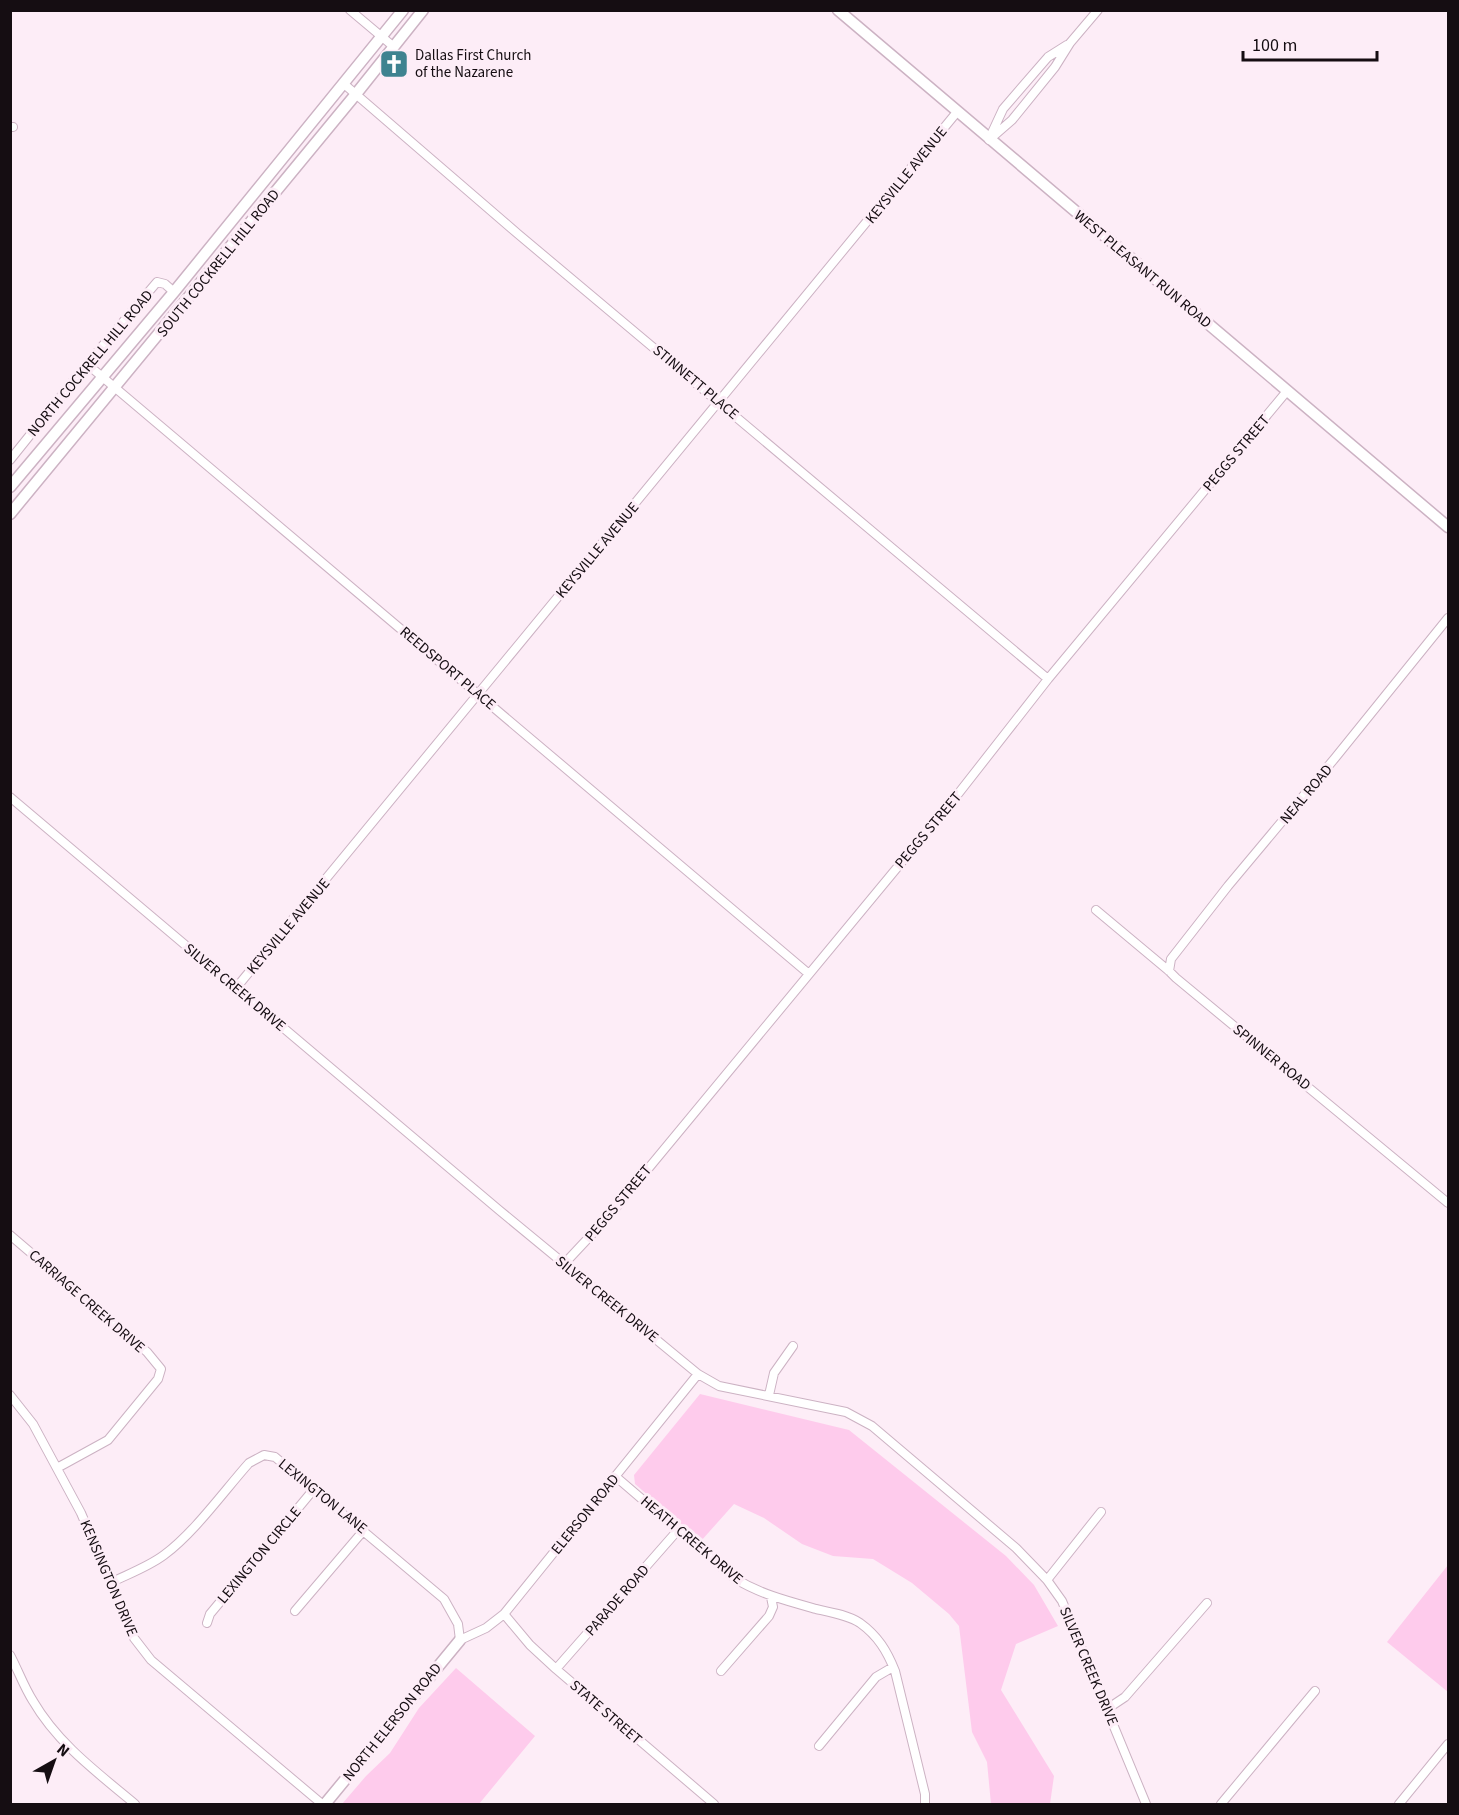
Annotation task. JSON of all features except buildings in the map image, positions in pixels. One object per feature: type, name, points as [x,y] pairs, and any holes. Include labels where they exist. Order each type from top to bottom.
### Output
[{"type":"main road","name":"SOUTH COCKRELL HILL ROAD","points":[[10,487],[174,292],[403,10]]},
{"type":"main road","name":"SOUTH COCKRELL HILL ROAD","points":[[10,514],[357,94],[423,10]]},
{"type":"main road","name":"WEST PLEASANT RUN ROAD","points":[[838,10],[1449,527]]},
{"type":"main road","name":"NORTH ELERSON ROAD","points":[[324,1804],[460,1640]]},
{"type":"street","points":[[350,10],[394,47]]},
{"type":"street","points":[[989,140],[1012,120],[1055,68],[1070,43],[1098,10]]},
{"type":"street","points":[[989,140],[1003,109],[1048,57],[1070,43]]},
{"type":"street","name":"STINNETT PLACE","points":[[344,84],[518,234],[1048,679]]},
{"type":"street","name":"KEYSVILLE AVENUE","points":[[236,988],[957,112]]},
{"type":"street","name":"NORTH COCKRELL HILL ROAD","points":[[10,460],[87,364],[158,282],[165,284],[174,292]]},
{"type":"street","name":"REEDSPORT PLACE","points":[[87,364],[809,974]]},
{"type":"street","name":"PEGGS STREET","points":[[564,1264],[609,1216],[1287,391]]},
{"type":"street","name":"NEAL ROAD","points":[[1169,971],[1171,959],[1228,886],[1449,618]]},
{"type":"street","name":"SILVER CREEK DRIVE","points":[[10,797],[564,1264],[698,1374],[719,1386],[846,1412],[872,1426],[1016,1548],[1062,1601],[1146,1804]]},
{"type":"street","name":"SPINNER ROAD","points":[[1096,910],[1449,1203]]},
{"type":"street","name":"CARRIAGE CREEK DRIVE","points":[[10,1235],[147,1352],[161,1369],[158,1379],[108,1440],[57,1468]]},
{"type":"street","points":[[769,1395],[774,1373],[793,1346]]},
{"type":"street","name":"ELERSON ROAD","points":[[460,1640],[486,1628],[504,1614],[698,1374]]},
{"type":"street","name":"KENSINGTON DRIVE","points":[[10,1395],[33,1424],[81,1513],[134,1638],[151,1660],[324,1804]]},
{"type":"street","name":"LEXINGTON LANE","points":[[110,1582],[142,1568],[178,1544],[249,1463],[264,1455],[275,1457],[444,1599],[459,1624],[460,1640]]},
{"type":"street","name":"HEATH CREEK DRIVE","points":[[615,1476],[734,1578],[771,1597],[858,1622],[877,1637],[893,1667],[925,1794],[925,1804]]},
{"type":"street","name":"LEXINGTON CIRCLE","points":[[207,1623],[210,1614],[314,1489]]},
{"type":"street","points":[[1047,1581],[1101,1512]]},
{"type":"street","points":[[295,1611],[364,1530]]},
{"type":"street","name":"PARADE ROAD","points":[[556,1669],[678,1530]]},
{"type":"street","points":[[721,1671],[769,1616],[773,1607],[771,1597]]},
{"type":"street","points":[[1107,1709],[1125,1697],[1207,1602]]},
{"type":"street","name":"STATE STREET","points":[[504,1614],[530,1645],[556,1669],[714,1804]]},
{"type":"street","points":[[10,1654],[33,1701],[72,1752],[135,1804]]},
{"type":"street","points":[[819,1746],[876,1677],[893,1667]]},
{"type":"street","points":[[1221,1804],[1315,1691]]},
{"type":"street","points":[[1399,1804],[1449,1744]]},
{"type":"shaded area","points":[[700,1394],[849,1430],[1006,1556],[1034,1585],[1058,1626],[1016,1644],[1001,1690],[1054,1776],[1050,1804],[991,1804],[987,1762],[972,1732],[959,1626],[949,1614],[912,1583],[873,1559],[833,1556],[802,1544],[764,1518],[734,1504],[701,1541],[635,1484],[634,1475]]},
{"type":"shaded area","points":[[1448,1565],[1448,1692],[1387,1642]]},
{"type":"shaded area","points":[[456,1668],[535,1736],[479,1804],[342,1804],[390,1753],[419,1708]]},
{"type":"place","name":"Dallas First Church of the Nazarene","points":[[394,64]]}]
